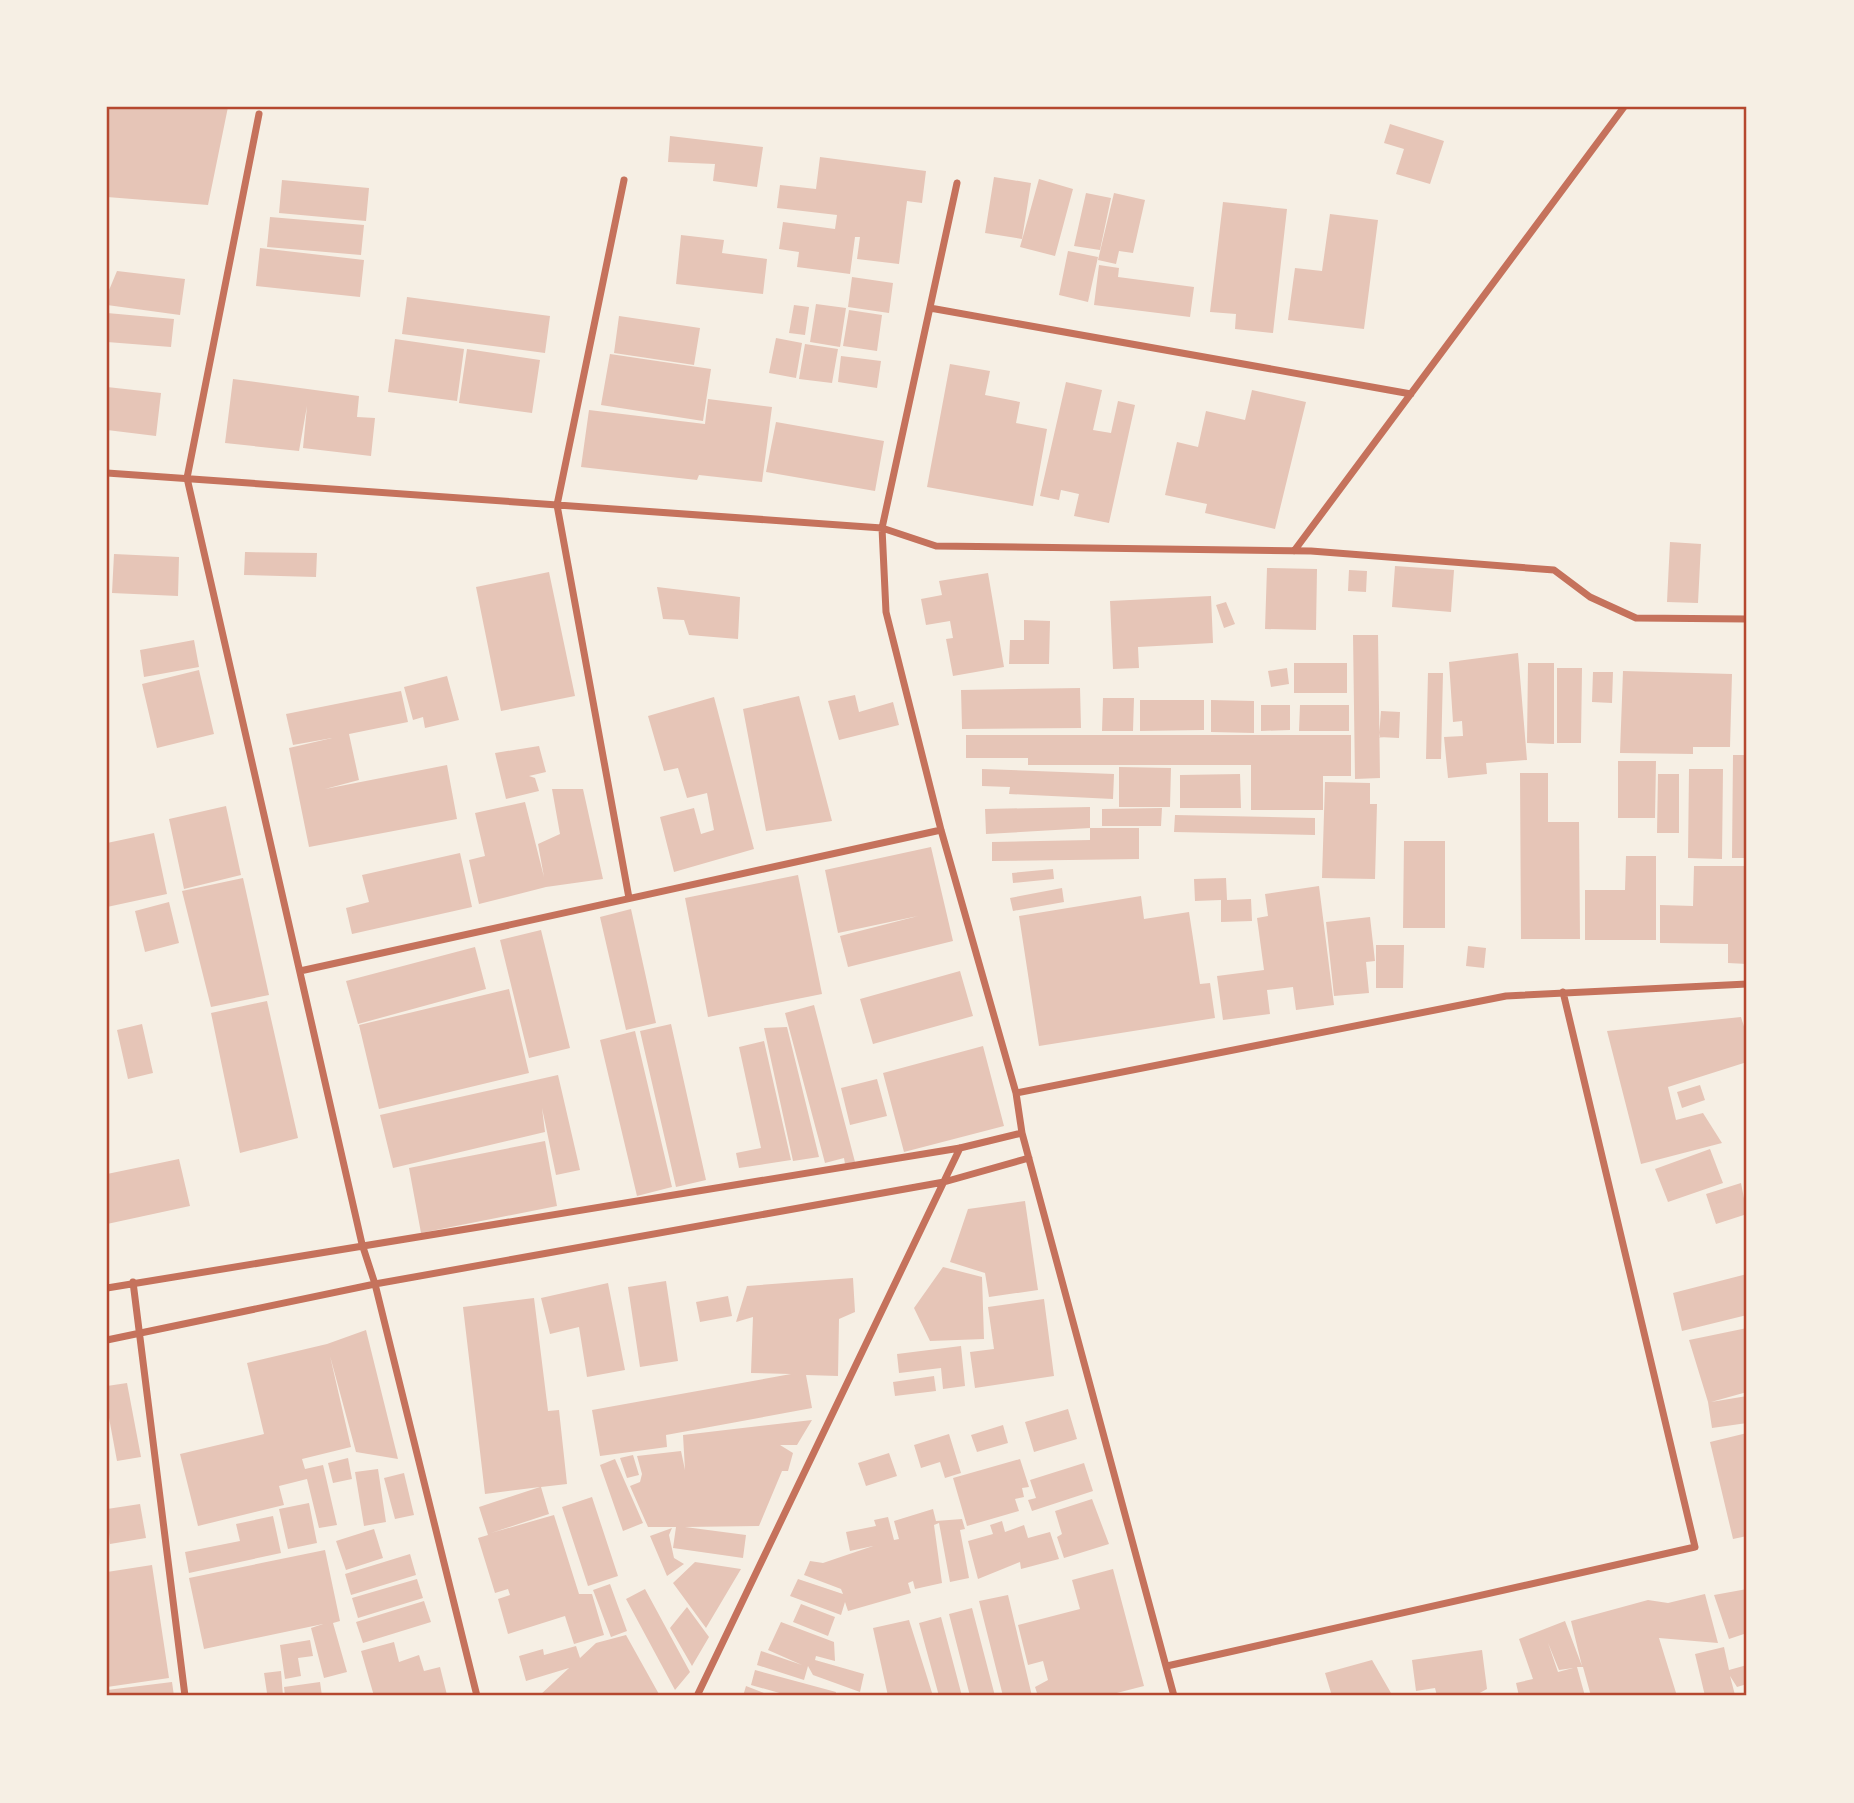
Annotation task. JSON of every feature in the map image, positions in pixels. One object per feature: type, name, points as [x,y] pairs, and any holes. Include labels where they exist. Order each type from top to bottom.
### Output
[{"type":"street","points":[[1294,551],[1624,107]]},
{"type":"street","points":[[259,114],[187,478],[362,1244],[375,1284],[477,1696]]},
{"type":"street","points":[[624,180],[557,505],[628,898]]},
{"type":"street","points":[[957,183],[882,528],[886,612],[941,830],[1016,1093],[1022,1133],[1174,1696]]},
{"type":"street","points":[[930,308],[1411,394]]},
{"type":"street","points":[[107,472],[882,528],[936,546],[1294,551],[1553,570],[1590,597],[1636,618],[1747,619]]},
{"type":"street","points":[[300,971],[941,830]]},
{"type":"street","points":[[1016,1093],[1506,996],[1747,984]]},
{"type":"street","points":[[1167,1665],[1695,1547],[1563,992]]},
{"type":"street","points":[[107,1288],[362,1244],[960,1148],[1022,1133]]},
{"type":"street","points":[[696,1696],[960,1148]]},
{"type":"street","points":[[107,1340],[375,1284],[944,1182],[1029,1158]]},
{"type":"street","points":[[133,1282],[137,1334],[185,1696]]},
{"type":"building","points":[[107,107],[228,107],[208,205],[107,197]]},
{"type":"building","points":[[1390,124],[1444,141],[1430,184],[1396,174],[1404,149],[1384,143]]},
{"type":"building","points":[[670,136],[763,147],[757,187],[713,181],[715,164],[668,162]]},
{"type":"building","points":[[820,157],[926,171],[922,203],[907,201],[899,264],[857,259],[860,237],[855,237],[850,274],[797,267],[799,252],[779,249],[783,222],[835,229],[837,215],[777,208],[780,185],[816,189]]},
{"type":"building","points":[[994,177],[1031,183],[1022,239],[985,233]]},
{"type":"building","points":[[1039,179],[1073,189],[1055,256],[1020,247]]},
{"type":"building","points":[[282,180],[369,188],[366,221],[279,213]]},
{"type":"building","points":[[1086,193],[1111,198],[1100,250],[1074,246]]},
{"type":"building","points":[[1114,193],[1145,200],[1133,253],[1119,251],[1116,264],[1098,260]]},
{"type":"building","points":[[1223,202],[1287,209],[1273,333],[1235,329],[1236,314],[1210,312]]},
{"type":"building","points":[[1330,214],[1378,220],[1364,329],[1288,320],[1295,268],[1322,271]]},
{"type":"building","points":[[270,217],[364,225],[361,255],[267,247]]},
{"type":"building","points":[[681,235],[724,240],[722,253],[767,259],[763,294],[676,284]]},
{"type":"building","points":[[260,248],[364,260],[360,297],[256,286]]},
{"type":"building","points":[[1068,251],[1098,257],[1088,302],[1059,295]]},
{"type":"building","points":[[1099,265],[1119,268],[1118,277],[1194,287],[1190,317],[1094,305]]},
{"type":"building","points":[[117,271],[185,279],[180,315],[107,305],[107,295]]},
{"type":"building","points":[[852,277],[893,283],[889,313],[848,307]]},
{"type":"building","points":[[407,297],[550,316],[545,353],[402,334]]},
{"type":"building","points":[[816,304],[846,308],[840,347],[810,342]]},
{"type":"building","points":[[794,305],[809,307],[805,335],[789,333]]},
{"type":"building","points":[[849,310],[882,315],[877,351],[843,346]]},
{"type":"building","points":[[107,313],[174,319],[171,347],[107,342]]},
{"type":"building","points":[[619,316],[700,328],[694,365],[614,353]]},
{"type":"building","points":[[776,338],[802,343],[796,378],[769,373]]},
{"type":"building","points":[[395,339],[464,349],[457,401],[388,392]]},
{"type":"building","points":[[805,344],[838,349],[832,383],[799,379]]},
{"type":"building","points":[[467,349],[540,360],[532,413],[459,403]]},
{"type":"building","points":[[610,354],[711,369],[703,421],[601,405]]},
{"type":"building","points":[[841,356],[881,361],[877,388],[838,382]]},
{"type":"building","points":[[950,364],[990,371],[985,395],[1020,402],[1016,423],[1047,429],[1033,506],[927,487]]},
{"type":"building","points":[[233,379],[359,396],[357,417],[375,418],[371,456],[303,448],[307,406],[299,451],[225,443]]},
{"type":"building","points":[[1066,382],[1102,390],[1093,430],[1111,433],[1118,401],[1135,405],[1109,523],[1074,516],[1079,494],[1061,490],[1059,500],[1040,496]]},
{"type":"building","points":[[107,387],[161,393],[156,436],[107,430]]},
{"type":"building","points":[[1252,390],[1306,402],[1275,529],[1205,513],[1207,504],[1165,495],[1177,442],[1198,447],[1206,411],[1245,420]]},
{"type":"building","points":[[708,399],[772,407],[762,482],[699,475],[697,480],[581,467],[589,410],[705,424]]},
{"type":"building","points":[[776,422],[884,441],[875,491],[766,472]]},
{"type":"building","points":[[1670,542],[1701,544],[1698,603],[1667,602]]},
{"type":"building","points":[[245,552],[317,553],[316,577],[244,575]]},
{"type":"building","points":[[114,554],[179,557],[178,596],[112,593]]},
{"type":"building","points":[[1395,566],[1454,570],[1451,612],[1392,607]]},
{"type":"building","points":[[1267,568],[1317,569],[1316,630],[1265,629]]},
{"type":"building","points":[[1349,570],[1367,571],[1366,592],[1348,591]]},
{"type":"building","points":[[549,572],[575,696],[501,711],[476,587]]},
{"type":"building","points":[[988,573],[1004,667],[953,676],[946,639],[953,638],[950,621],[926,625],[921,599],[942,595],[939,581]]},
{"type":"building","points":[[657,587],[740,597],[738,639],[689,635],[684,620],[663,619]]},
{"type":"building","points":[[1211,596],[1213,643],[1138,647],[1139,668],[1113,669],[1110,601]]},
{"type":"building","points":[[1226,602],[1235,624],[1224,628],[1216,605]]},
{"type":"building","points":[[1024,620],[1050,621],[1049,664],[1009,664],[1010,640],[1024,640]]},
{"type":"building","points":[[1353,635],[1378,635],[1380,778],[1355,779]]},
{"type":"building","points":[[194,640],[199,667],[144,677],[140,650]]},
{"type":"building","points":[[1518,653],[1527,760],[1486,763],[1487,774],[1448,778],[1444,737],[1463,736],[1462,721],[1453,722],[1449,662]]},
{"type":"building","points":[[1294,663],[1347,663],[1347,693],[1294,693]]},
{"type":"building","points":[[1528,663],[1554,663],[1554,744],[1527,743]]},
{"type":"building","points":[[1287,668],[1289,684],[1271,687],[1268,671]]},
{"type":"building","points":[[1557,668],[1582,668],[1581,743],[1557,743]]},
{"type":"building","points":[[199,670],[214,734],[157,748],[142,684]]},
{"type":"building","points":[[1623,671],[1732,674],[1730,747],[1693,747],[1693,754],[1620,753]]},
{"type":"building","points":[[1593,672],[1613,672],[1612,703],[1592,702]]},
{"type":"building","points":[[1428,673],[1443,673],[1441,759],[1426,759]]},
{"type":"building","points":[[447,676],[459,720],[425,728],[423,717],[413,720],[404,687]]},
{"type":"building","points":[[1080,688],[1081,728],[962,729],[961,690]]},
{"type":"building","points":[[401,691],[408,722],[349,734],[359,780],[325,789],[447,765],[457,819],[309,847],[289,748],[332,738],[293,745],[286,714]]},
{"type":"building","points":[[855,695],[859,712],[893,702],[899,725],[839,740],[828,701]]},
{"type":"building","points":[[799,696],[832,821],[766,831],[743,709]]},
{"type":"building","points":[[714,697],[754,849],[674,872],[660,817],[694,808],[701,834],[714,830],[707,793],[687,798],[678,768],[664,771],[648,716]]},
{"type":"building","points":[[1103,698],[1134,698],[1133,731],[1102,731]]},
{"type":"building","points":[[1140,700],[1204,700],[1204,730],[1140,731]]},
{"type":"building","points":[[1211,700],[1254,701],[1254,733],[1211,732]]},
{"type":"building","points":[[1261,705],[1290,705],[1290,730],[1261,731]]},
{"type":"building","points":[[1300,705],[1349,705],[1349,731],[1299,731]]},
{"type":"building","points":[[1381,711],[1400,712],[1399,738],[1379,737]]},
{"type":"building","points":[[966,735],[1351,735],[1351,776],[1323,776],[1323,810],[1251,810],[1251,765],[1028,765],[1028,758],[966,758]]},
{"type":"building","points":[[539,746],[546,772],[529,776],[535,778],[539,791],[506,799],[495,753]]},
{"type":"building","points":[[1733,755],[1747,755],[1747,858],[1732,858]]},
{"type":"building","points":[[1618,761],[1656,761],[1655,818],[1618,818]]},
{"type":"building","points":[[1119,767],[1171,768],[1170,807],[1119,807]]},
{"type":"building","points":[[982,769],[1114,774],[1113,799],[1009,794],[1010,787],[982,786]]},
{"type":"building","points":[[1689,769],[1723,769],[1722,859],[1688,858]]},
{"type":"building","points":[[1520,773],[1548,773],[1548,822],[1579,822],[1580,939],[1521,939]]},
{"type":"building","points":[[1240,774],[1241,808],[1180,808],[1180,775]]},
{"type":"building","points":[[1658,774],[1679,774],[1679,833],[1657,833]]},
{"type":"building","points":[[1325,782],[1370,783],[1370,804],[1377,804],[1375,879],[1322,878]]},
{"type":"building","points":[[552,789],[583,789],[603,879],[546,887],[479,904],[469,860],[485,856],[475,813],[525,802],[544,877],[538,844],[560,834]]},
{"type":"building","points":[[226,806],[241,875],[184,889],[169,819]]},
{"type":"building","points":[[1090,807],[1090,828],[986,834],[985,809]]},
{"type":"building","points":[[1162,808],[1161,826],[1102,826],[1102,809]]},
{"type":"building","points":[[1175,815],[1315,818],[1315,835],[1174,832]]},
{"type":"building","points":[[1090,828],[1139,828],[1139,859],[992,861],[992,842],[1090,840]]},
{"type":"building","points":[[154,833],[167,894],[107,907],[107,843]]},
{"type":"building","points":[[1404,841],[1445,841],[1445,928],[1403,928]]},
{"type":"building","points":[[931,847],[953,941],[848,967],[840,936],[918,916],[838,933],[825,870]]},
{"type":"building","points":[[460,853],[472,907],[352,934],[346,908],[369,902],[362,875]]},
{"type":"building","points":[[1626,856],[1656,856],[1656,940],[1585,940],[1585,890],[1625,890]]},
{"type":"building","points":[[1694,866],[1747,866],[1747,964],[1728,963],[1728,944],[1660,943],[1660,905],[1693,906]]},
{"type":"building","points":[[1053,869],[1054,879],[1013,883],[1012,873]]},
{"type":"building","points":[[798,875],[822,994],[708,1017],[685,898]]},
{"type":"building","points":[[243,878],[269,995],[211,1007],[182,891]]},
{"type":"building","points":[[1226,878],[1227,900],[1251,899],[1252,921],[1221,922],[1221,900],[1195,901],[1194,879]]},
{"type":"building","points":[[1319,886],[1334,1005],[1296,1010],[1293,987],[1267,990],[1270,1014],[1223,1020],[1217,976],[1264,970],[1257,918],[1268,916],[1265,894]]},
{"type":"building","points":[[1062,888],[1064,902],[1013,911],[1010,898]]},
{"type":"building","points":[[1141,896],[1144,919],[1189,912],[1200,984],[1210,983],[1215,1018],[1039,1046],[1019,916]]},
{"type":"building","points":[[169,902],[179,943],[145,952],[135,911]]},
{"type":"building","points":[[631,909],[656,1023],[626,1030],[600,917]]},
{"type":"building","points":[[1370,917],[1375,961],[1366,962],[1369,993],[1334,996],[1326,922]]},
{"type":"building","points":[[541,930],[570,1048],[529,1058],[500,940]]},
{"type":"building","points":[[1376,945],[1404,945],[1403,988],[1376,988]]},
{"type":"building","points":[[1468,946],[1486,948],[1484,968],[1466,966]]},
{"type":"building","points":[[475,947],[486,989],[358,1024],[346,981]]},
{"type":"building","points":[[960,971],[973,1016],[873,1044],[860,999]]},
{"type":"building","points":[[509,989],[529,1073],[379,1109],[359,1025]]},
{"type":"building","points":[[267,1001],[298,1138],[240,1153],[211,1013]]},
{"type":"building","points":[[814,1005],[855,1162],[845,1164],[844,1158],[825,1163],[785,1013]]},
{"type":"building","points":[[1741,1017],[1747,1036],[1747,1062],[1668,1087],[1676,1120],[1703,1113],[1722,1143],[1641,1164],[1607,1031]]},
{"type":"building","points":[[142,1024],[153,1073],[128,1079],[117,1030]]},
{"type":"building","points":[[671,1024],[706,1180],[676,1187],[640,1031]]},
{"type":"building","points":[[787,1027],[819,1157],[793,1161],[764,1028]]},
{"type":"building","points":[[635,1031],[672,1187],[637,1196],[600,1040]]},
{"type":"building","points":[[764,1041],[791,1160],[739,1168],[736,1153],[761,1148],[739,1047]]},
{"type":"building","points":[[983,1046],[1004,1126],[904,1152],[883,1073]]},
{"type":"building","points":[[558,1075],[580,1170],[556,1175],[542,1108],[545,1132],[393,1168],[380,1115]]},
{"type":"building","points":[[877,1079],[887,1116],[850,1125],[841,1088]]},
{"type":"building","points":[[1700,1085],[1705,1100],[1682,1108],[1677,1092]]},
{"type":"building","points":[[545,1141],[557,1206],[421,1233],[409,1168]]},
{"type":"building","points":[[1710,1149],[1723,1183],[1668,1202],[1655,1169]]},
{"type":"building","points":[[179,1159],[190,1206],[107,1224],[107,1174]]},
{"type":"building","points":[[1741,1183],[1747,1214],[1716,1224],[1706,1194]]},
{"type":"building","points":[[1025,1201],[1038,1290],[989,1297],[985,1273],[950,1262],[968,1209]]},
{"type":"building","points":[[943,1267],[982,1277],[984,1339],[930,1341],[914,1308]]},
{"type":"building","points":[[1747,1274],[1747,1315],[1682,1331],[1673,1293]]},
{"type":"building","points":[[853,1278],[855,1312],[839,1319],[838,1376],[806,1375],[812,1408],[666,1435],[667,1447],[600,1456],[592,1410],[791,1374],[751,1373],[753,1317],[736,1322],[747,1286]]},
{"type":"building","points":[[666,1281],[678,1361],[640,1367],[628,1287]]},
{"type":"building","points":[[608,1283],[625,1370],[587,1377],[579,1327],[550,1334],[541,1298]]},
{"type":"building","points":[[728,1296],[732,1316],[700,1322],[696,1302]]},
{"type":"building","points":[[534,1298],[548,1411],[559,1410],[567,1484],[541,1487],[549,1514],[491,1533],[554,1515],[579,1594],[592,1594],[604,1635],[574,1644],[565,1616],[508,1634],[498,1599],[510,1595],[508,1589],[495,1593],[478,1538],[488,1535],[479,1507],[540,1487],[485,1494],[463,1307]]},
{"type":"building","points":[[1044,1299],[1054,1376],[975,1388],[970,1352],[994,1349],[988,1307]]},
{"type":"building","points":[[1747,1328],[1747,1392],[1711,1402],[1747,1396],[1747,1423],[1712,1428],[1708,1402],[1689,1340]]},
{"type":"building","points":[[366,1330],[398,1459],[356,1452],[330,1356],[351,1447],[302,1459],[305,1469],[323,1465],[337,1525],[319,1528],[307,1479],[279,1486],[284,1505],[198,1526],[180,1454],[264,1434],[247,1363],[327,1344]]},
{"type":"building","points":[[961,1346],[965,1386],[943,1389],[941,1368],[899,1373],[897,1354]]},
{"type":"building","points":[[934,1376],[936,1391],[895,1396],[893,1382]]},
{"type":"building","points":[[127,1383],[141,1457],[117,1461],[107,1407],[107,1386]]},
{"type":"building","points":[[1068,1409],[1077,1439],[1034,1452],[1025,1422]]},
{"type":"building","points":[[812,1420],[797,1445],[780,1445],[793,1453],[788,1471],[782,1471],[759,1526],[685,1527],[746,1535],[743,1558],[673,1548],[676,1527],[648,1527],[630,1486],[640,1482],[642,1474],[637,1456],[681,1451],[685,1470],[683,1435]]},
{"type":"building","points":[[1003,1425],[1008,1443],[977,1452],[971,1435]]},
{"type":"building","points":[[1747,1433],[1747,1536],[1733,1539],[1710,1442]]},
{"type":"building","points":[[949,1434],[961,1473],[945,1478],[940,1462],[921,1468],[914,1445]]},
{"type":"building","points":[[889,1453],[897,1476],[866,1486],[858,1463]]},
{"type":"building","points":[[633,1455],[639,1475],[627,1478],[620,1458]]},
{"type":"building","points":[[348,1458],[352,1479],[333,1483],[328,1463]]},
{"type":"building","points":[[615,1459],[643,1523],[623,1531],[600,1465]]},
{"type":"building","points":[[1020,1459],[1029,1487],[1022,1488],[1024,1497],[1015,1499],[1019,1511],[967,1526],[953,1478]]},
{"type":"building","points":[[1084,1463],[1093,1491],[1032,1511],[1028,1500],[1036,1498],[1030,1480]]},
{"type":"building","points":[[378,1469],[386,1522],[364,1526],[355,1472]]},
{"type":"building","points":[[404,1473],[414,1515],[395,1519],[384,1478]]},
{"type":"building","points":[[592,1497],[618,1576],[588,1586],[562,1507]]},
{"type":"building","points":[[1092,1499],[1109,1544],[1064,1558],[1057,1537],[1062,1534],[1055,1511]]},
{"type":"building","points":[[309,1503],[317,1543],[288,1549],[279,1509]]},
{"type":"building","points":[[140,1504],[146,1538],[110,1544],[107,1509]]},
{"type":"building","points":[[933,1509],[936,1521],[962,1519],[965,1529],[960,1530],[969,1578],[950,1582],[939,1523],[934,1525],[942,1583],[915,1589],[913,1581],[908,1583],[911,1593],[848,1611],[845,1602],[841,1615],[790,1596],[798,1579],[843,1594],[841,1589],[804,1575],[810,1561],[823,1563],[873,1546],[850,1551],[846,1532],[876,1526],[874,1520],[888,1517],[894,1540],[899,1539],[894,1521]]},
{"type":"building","points":[[273,1516],[281,1553],[189,1573],[185,1552],[240,1541],[236,1524]]},
{"type":"building","points":[[1002,1521],[1005,1532],[1024,1525],[1028,1538],[1050,1532],[1059,1559],[1021,1569],[1020,1562],[978,1579],[968,1541],[993,1534],[990,1525]]},
{"type":"building","points":[[672,1528],[669,1535],[674,1558],[684,1564],[667,1576],[650,1536]]},
{"type":"building","points":[[374,1529],[383,1558],[346,1570],[336,1541]]},
{"type":"building","points":[[325,1550],[340,1621],[333,1623],[347,1672],[324,1678],[311,1628],[323,1624],[204,1649],[189,1578]]},
{"type":"building","points":[[410,1554],[416,1575],[351,1595],[345,1574]]},
{"type":"building","points":[[695,1562],[741,1569],[706,1628],[673,1583]]},
{"type":"building","points":[[152,1565],[169,1678],[107,1687],[107,1572]]},
{"type":"building","points":[[1113,1569],[1144,1686],[1105,1696],[1038,1696],[1035,1687],[1048,1680],[1043,1661],[1028,1665],[1018,1625],[1080,1609],[1072,1580]]},
{"type":"building","points":[[417,1579],[423,1598],[358,1618],[352,1598]]},
{"type":"building","points":[[610,1584],[627,1631],[611,1637],[593,1590]]},
{"type":"building","points":[[645,1589],[690,1672],[675,1690],[626,1599]]},
{"type":"building","points":[[1747,1589],[1747,1633],[1729,1639],[1714,1595]]},
{"type":"building","points":[[1705,1594],[1718,1643],[1659,1638],[1677,1696],[1591,1696],[1583,1667],[1577,1667],[1585,1696],[1519,1696],[1516,1683],[1533,1679],[1519,1639],[1565,1621],[1582,1666],[1571,1621],[1648,1600],[1668,1603]],"holes":[[[1548,1643],[1559,1670],[1573,1668],[1558,1672]]]},
{"type":"building","points":[[1008,1595],[1032,1696],[1003,1696],[979,1601]]},
{"type":"building","points":[[424,1601],[431,1622],[363,1643],[356,1622]]},
{"type":"building","points":[[801,1604],[835,1617],[828,1636],[793,1622]]},
{"type":"building","points":[[687,1607],[709,1637],[692,1666],[670,1628]]},
{"type":"building","points":[[972,1608],[995,1696],[970,1696],[949,1614]]},
{"type":"building","points":[[941,1617],[962,1696],[939,1696],[919,1623]]},
{"type":"building","points":[[909,1620],[933,1696],[888,1696],[873,1628]]},
{"type":"building","points":[[781,1622],[834,1642],[835,1661],[816,1656],[815,1660],[864,1674],[860,1692],[813,1675],[808,1666],[804,1680],[757,1665],[761,1651],[802,1665],[768,1650]]},
{"type":"building","points":[[626,1635],[660,1696],[539,1696],[569,1668],[526,1681],[519,1656],[543,1649],[544,1655],[576,1646],[580,1658],[596,1643]]},
{"type":"building","points":[[310,1640],[313,1656],[298,1658],[301,1676],[285,1679],[280,1645]]},
{"type":"building","points":[[394,1642],[399,1662],[419,1655],[424,1671],[440,1667],[447,1695],[374,1696],[361,1651]]},
{"type":"building","points":[[1724,1647],[1729,1670],[1747,1665],[1747,1684],[1737,1687],[1730,1676],[1735,1695],[1705,1696],[1695,1654]]},
{"type":"building","points":[[1482,1650],[1487,1689],[1474,1696],[1437,1696],[1435,1688],[1416,1691],[1412,1660]]},
{"type":"building","points":[[1372,1660],[1391,1693],[1332,1696],[1325,1673]]},
{"type":"building","points":[[755,1670],[836,1692],[835,1696],[790,1696],[751,1685]]},
{"type":"building","points":[[281,1671],[283,1696],[256,1696],[267,1693],[264,1673]]},
{"type":"building","points":[[172,1682],[174,1696],[107,1696],[107,1690]]},
{"type":"building","points":[[320,1682],[322,1696],[285,1696],[284,1687]]},
{"type":"building","points":[[746,1686],[772,1696],[743,1696]]}]
